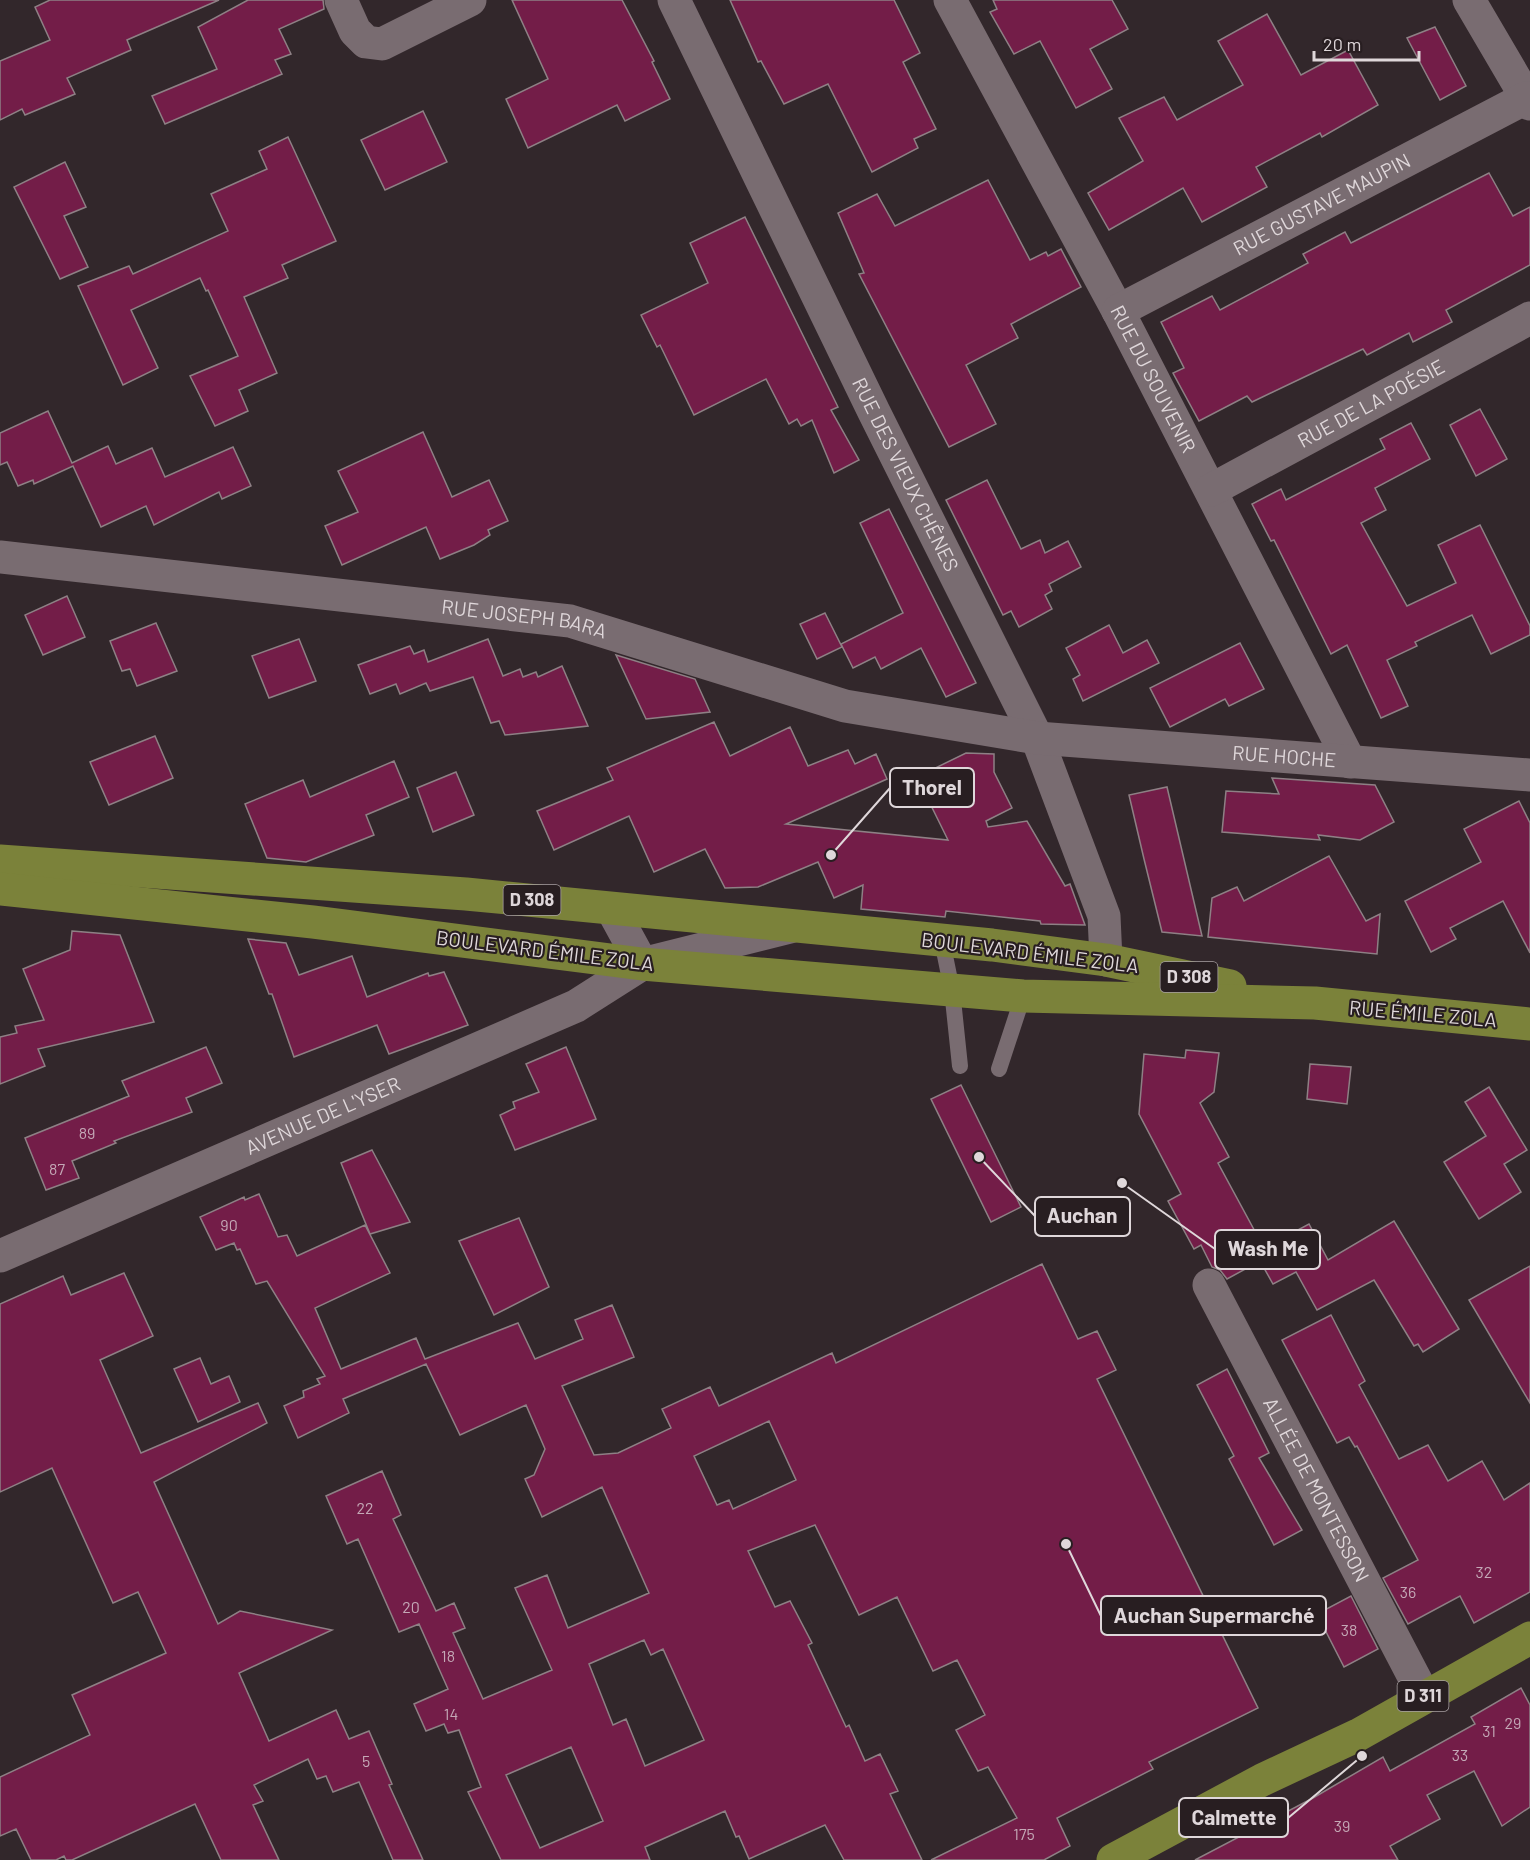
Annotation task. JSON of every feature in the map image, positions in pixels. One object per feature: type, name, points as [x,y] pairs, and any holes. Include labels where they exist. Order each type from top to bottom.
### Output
[{"type":"main road","name":"BOULEVARD ÉMILE ZOLA","points":[[0,861],[466,894],[942,940],[1106,960],[1315,1003]]},
{"type":"main road","name":"BOULEVARD ÉMILE ZOLA","points":[[0,889],[313,922],[642,964],[1023,996],[1315,1003]]},
{"type":"main road","name":"RUE ÉMILE ZOLA","points":[[1315,1003],[1530,1024]]},
{"type":"main road","name":"D 311","points":[[1113,1860],[1262,1780],[1358,1735],[1530,1638]]},
{"type":"street","points":[[341,0],[355,31],[366,42],[382,44],[470,0]]},
{"type":"street","name":"RUE DES VIEUX CHÊNES","points":[[674,0],[874,412],[1037,738],[1104,916],[1106,960]]},
{"type":"street","name":"RUE DU SOUVENIR","points":[[950,0],[1118,311],[1350,762]]},
{"type":"street","points":[[1469,0],[1528,101]]},
{"type":"street","name":"RUE GUSTAVE MAUPIN","points":[[1118,311],[1528,101]]},
{"type":"street","name":"RUE DE LA POÉSIE","points":[[1211,490],[1530,318]]},
{"type":"street","name":"RUE JOSEPH BARA","points":[[0,557],[570,621],[845,706],[1037,738]]},
{"type":"street","name":"RUE HOCHE","points":[[1037,738],[1530,775]]},
{"type":"street","points":[[612,909],[642,964]]},
{"type":"street","name":"AVENUE DE L'YSER","points":[[0,1256],[576,1006],[642,964],[790,927]]},
{"type":"street","name":"ALLÉE DE MONTESSON","points":[[1209,1285],[1424,1696]]},
{"type":"lane","points":[[942,940],[951,990],[960,1066]]},
{"type":"lane","points":[[999,1069],[1023,996]]},
{"type":"building","points":[[50,0],[219,0],[127,40],[131,50],[67,78],[75,94],[25,115],[22,109],[0,120],[0,61],[50,40],[35,7]]},
{"type":"building","points":[[248,0],[323,0],[324,9],[279,29],[291,54],[275,60],[282,74],[165,124],[152,96],[217,69],[198,27]]},
{"type":"building","points":[[512,0],[622,0],[654,61],[652,62],[670,99],[625,121],[617,105],[528,148],[506,99],[548,79]]},
{"type":"building","points":[[730,0],[894,0],[920,53],[903,62],[936,129],[914,139],[918,148],[872,172],[828,84],[784,104],[761,61],[758,62]]},
{"type":"building","points":[[993,0],[1112,0],[1128,29],[1090,49],[1112,89],[1076,108],[1040,41],[1014,54],[990,12],[997,9]]},
{"type":"building","points":[[1267,14],[1301,75],[1348,50],[1378,105],[1322,137],[1320,133],[1256,167],[1267,187],[1202,222],[1183,188],[1109,230],[1088,193],[1143,161],[1119,118],[1164,97],[1177,120],[1243,85],[1218,41]]},
{"type":"building","points":[[1435,27],[1466,86],[1440,100],[1407,38]]},
{"type":"building","points":[[423,111],[447,162],[385,190],[361,140]]},
{"type":"building","points":[[288,137],[336,241],[282,265],[288,278],[244,297],[277,373],[239,390],[248,411],[215,426],[190,376],[238,356],[208,290],[206,291],[200,278],[131,310],[158,368],[123,385],[78,286],[129,266],[133,274],[228,231],[211,194],[267,169],[259,151]]},
{"type":"building","points":[[65,162],[86,207],[64,216],[88,267],[60,279],[14,187]]},
{"type":"building","points":[[1489,173],[1513,216],[1530,207],[1530,265],[1446,310],[1452,322],[1413,342],[1409,333],[1367,355],[1363,349],[1252,402],[1247,396],[1199,421],[1173,373],[1184,368],[1161,322],[1212,296],[1220,310],[1308,263],[1303,254],[1345,232],[1351,243]]},
{"type":"building","points":[[988,180],[1030,260],[1046,252],[1048,256],[1061,249],[1081,287],[1011,324],[1018,338],[966,365],[996,424],[949,447],[859,274],[864,273],[838,213],[877,194],[895,226]]},
{"type":"building","points":[[745,217],[838,407],[831,410],[859,460],[834,473],[812,420],[801,426],[797,419],[789,424],[766,379],[694,415],[660,345],[657,347],[641,315],[708,283],[690,243]]},
{"type":"building","points":[[1480,409],[1507,459],[1476,476],[1450,425]]},
{"type":"building","points":[[48,411],[72,463],[108,446],[116,464],[152,448],[165,477],[233,447],[251,486],[222,499],[219,492],[154,525],[146,506],[101,527],[73,466],[34,484],[33,480],[18,486],[7,462],[0,465],[0,433]]},
{"type":"building","points":[[1411,423],[1430,459],[1375,488],[1386,510],[1361,523],[1407,606],[1456,583],[1438,545],[1480,525],[1530,626],[1530,635],[1491,654],[1472,615],[1415,642],[1417,646],[1387,660],[1408,706],[1381,718],[1347,645],[1331,654],[1274,540],[1271,541],[1252,504],[1281,489],[1286,500],[1385,449],[1380,439]]},
{"type":"building","points":[[423,432],[452,497],[489,480],[508,521],[488,530],[490,535],[474,545],[440,559],[426,527],[342,565],[325,526],[358,512],[338,471]]},
{"type":"building","points":[[987,480],[1021,549],[1040,540],[1045,553],[1068,541],[1081,567],[1049,584],[1052,591],[1045,595],[1052,609],[1019,627],[1011,611],[1003,615],[946,500]]},
{"type":"building","points":[[889,509],[976,683],[946,697],[921,648],[881,669],[875,657],[853,668],[841,644],[903,613],[860,523]]},
{"type":"building","points":[[67,596],[85,637],[43,655],[25,615]]},
{"type":"building","points":[[825,613],[842,647],[817,659],[800,624]]},
{"type":"building","points":[[156,623],[177,671],[137,686],[130,669],[122,671],[110,641]]},
{"type":"building","points":[[1109,625],[1123,653],[1147,640],[1159,663],[1083,701],[1073,679],[1080,675],[1066,648]]},
{"type":"building","points":[[299,639],[316,681],[269,698],[252,656]]},
{"type":"building","points":[[488,639],[503,676],[520,669],[523,677],[536,672],[538,677],[562,666],[588,726],[505,735],[499,721],[491,723],[473,677],[430,691],[426,683],[400,694],[396,684],[370,694],[358,665],[410,646],[414,654],[424,650],[428,662]]},
{"type":"building","points":[[1240,643],[1264,689],[1229,706],[1225,699],[1170,727],[1150,688]]},
{"type":"building","points":[[616,655],[695,679],[710,712],[646,719]]},
{"type":"building","points":[[714,722],[730,756],[790,727],[808,766],[848,750],[855,764],[876,754],[887,779],[786,824],[948,840],[917,777],[966,753],[994,754],[994,772],[1012,808],[986,821],[988,827],[1027,821],[1065,886],[1070,884],[1085,925],[1041,924],[1040,921],[946,911],[945,917],[861,909],[863,885],[834,898],[818,862],[758,887],[725,888],[705,849],[654,872],[629,816],[554,850],[537,811],[613,780],[607,768]]},
{"type":"building","points":[[155,736],[173,778],[109,805],[90,762]]},
{"type":"building","points":[[394,761],[409,797],[366,815],[374,835],[306,862],[267,858],[245,804],[303,780],[310,797]]},
{"type":"building","points":[[456,772],[474,815],[433,832],[417,788]]},
{"type":"building","points":[[1272,778],[1375,785],[1394,822],[1360,840],[1318,835],[1320,840],[1222,832],[1226,791],[1279,794]]},
{"type":"building","points":[[1167,787],[1202,936],[1162,932],[1144,859],[1129,795]]},
{"type":"building","points":[[1519,801],[1530,823],[1530,953],[1503,901],[1450,928],[1456,939],[1431,952],[1405,901],[1481,862],[1464,829]]},
{"type":"building","points":[[1329,856],[1366,921],[1380,914],[1377,954],[1208,937],[1212,898],[1237,887],[1244,901]]},
{"type":"building","points":[[72,931],[120,935],[154,1022],[38,1049],[45,1066],[0,1084],[0,1037],[17,1033],[15,1026],[44,1020],[23,969],[70,950]]},
{"type":"building","points":[[248,939],[286,943],[299,975],[352,956],[367,997],[428,973],[429,976],[444,972],[468,1025],[389,1054],[377,1025],[294,1057],[272,994],[269,994]]},
{"type":"building","points":[[206,1047],[222,1083],[186,1098],[192,1112],[114,1141],[116,1143],[72,1161],[79,1178],[46,1190],[25,1138],[129,1096],[122,1081]]},
{"type":"building","points":[[566,1047],[596,1119],[515,1150],[500,1115],[515,1108],[513,1102],[539,1092],[526,1064]]},
{"type":"building","points":[[1186,1050],[1219,1053],[1214,1092],[1200,1103],[1229,1157],[1218,1163],[1264,1248],[1309,1224],[1328,1260],[1394,1221],[1459,1329],[1423,1352],[1418,1344],[1414,1346],[1374,1280],[1317,1310],[1296,1272],[1273,1284],[1260,1261],[1227,1279],[1220,1270],[1212,1267],[1201,1245],[1194,1249],[1168,1201],[1181,1194],[1139,1114],[1144,1054],[1185,1058]]},
{"type":"building","points":[[1310,1064],[1351,1067],[1347,1104],[1307,1099]]},
{"type":"building","points":[[961,1085],[1021,1207],[991,1222],[931,1099]]},
{"type":"building","points":[[1489,1087],[1527,1150],[1504,1164],[1521,1192],[1479,1219],[1444,1162],[1486,1136],[1465,1102]]},
{"type":"building","points":[[372,1150],[410,1222],[370,1234],[341,1163]]},
{"type":"building","points":[[259,1194],[278,1237],[287,1235],[297,1256],[365,1225],[390,1273],[315,1308],[341,1369],[416,1338],[425,1359],[518,1323],[535,1359],[583,1339],[575,1320],[612,1305],[634,1357],[562,1386],[594,1455],[618,1453],[671,1428],[662,1409],[710,1387],[719,1406],[832,1353],[836,1363],[1042,1264],[1078,1339],[1097,1331],[1116,1370],[1097,1379],[1258,1708],[1149,1762],[1153,1769],[1057,1818],[1070,1846],[1044,1860],[931,1860],[1017,1818],[988,1767],[978,1771],[956,1730],[985,1715],[957,1660],[933,1671],[897,1597],[859,1615],[815,1525],[748,1551],[775,1607],[790,1601],[812,1643],[808,1645],[846,1727],[849,1725],[865,1761],[880,1754],[898,1791],[890,1794],[922,1860],[844,1860],[825,1825],[749,1859],[725,1811],[645,1847],[650,1860],[501,1860],[468,1792],[481,1787],[459,1730],[448,1733],[444,1724],[426,1731],[414,1704],[448,1689],[419,1624],[399,1632],[358,1539],[347,1544],[326,1496],[382,1471],[401,1515],[393,1519],[436,1611],[454,1603],[465,1628],[453,1633],[483,1699],[552,1670],[515,1588],[547,1575],[568,1628],[649,1593],[602,1487],[542,1517],[525,1479],[534,1475],[545,1449],[526,1405],[460,1435],[426,1364],[343,1399],[349,1413],[298,1438],[284,1406],[304,1397],[303,1391],[320,1384],[317,1379],[325,1376],[267,1281],[256,1284],[240,1249],[237,1250],[234,1243],[216,1250],[200,1217],[244,1197],[245,1200]],"holes":[[[769,1421],[796,1480],[733,1509],[729,1500],[717,1505],[694,1456]],[[644,1640],[651,1655],[663,1649],[704,1740],[645,1766],[626,1719],[613,1725],[589,1664]],[[571,1747],[603,1821],[540,1848],[506,1775]]]},
{"type":"building","points":[[519,1218],[549,1287],[494,1315],[459,1241]]},
{"type":"building","points":[[1530,1266],[1530,1403],[1469,1300]]},
{"type":"building","points":[[124,1273],[153,1336],[100,1360],[141,1453],[258,1403],[267,1423],[154,1482],[218,1624],[240,1611],[332,1630],[239,1673],[269,1741],[336,1710],[349,1739],[369,1731],[392,1784],[389,1785],[423,1860],[393,1860],[359,1782],[333,1792],[326,1776],[317,1779],[308,1759],[254,1785],[263,1801],[253,1805],[279,1860],[221,1860],[195,1804],[72,1860],[66,1860],[64,1856],[56,1860],[31,1860],[16,1829],[0,1836],[0,1777],[90,1735],[72,1695],[166,1653],[138,1592],[113,1603],[52,1468],[0,1492],[0,1304],[63,1276],[71,1295]]},
{"type":"building","points":[[1331,1315],[1365,1381],[1359,1385],[1399,1459],[1428,1445],[1448,1481],[1482,1461],[1504,1500],[1530,1483],[1530,1592],[1474,1623],[1460,1596],[1408,1624],[1383,1578],[1418,1560],[1357,1446],[1355,1447],[1349,1437],[1337,1443],[1282,1340]]},
{"type":"building","points":[[200,1358],[211,1384],[229,1376],[240,1402],[198,1422],[174,1369]]},
{"type":"building","points":[[1227,1369],[1269,1453],[1259,1458],[1302,1530],[1274,1545],[1229,1459],[1234,1456],[1197,1385]]},
{"type":"building","points":[[1351,1596],[1378,1649],[1344,1667],[1317,1614]]},
{"type":"building","points":[[1521,1688],[1530,1705],[1530,1807],[1502,1826],[1474,1771],[1427,1795],[1440,1819],[1390,1846],[1398,1860],[1195,1860],[1313,1798],[1383,1757],[1390,1771],[1475,1724],[1471,1717]]},
{"type":"place","name":"Thorel","points":[[831,855]]},
{"type":"place","name":"Auchan","points":[[979,1157]]},
{"type":"place","name":"Wash Me","points":[[1122,1183]]},
{"type":"place","name":"Auchan Supermarché","points":[[1066,1544]]},
{"type":"place","name":"Calmette","points":[[1362,1756]]}]
